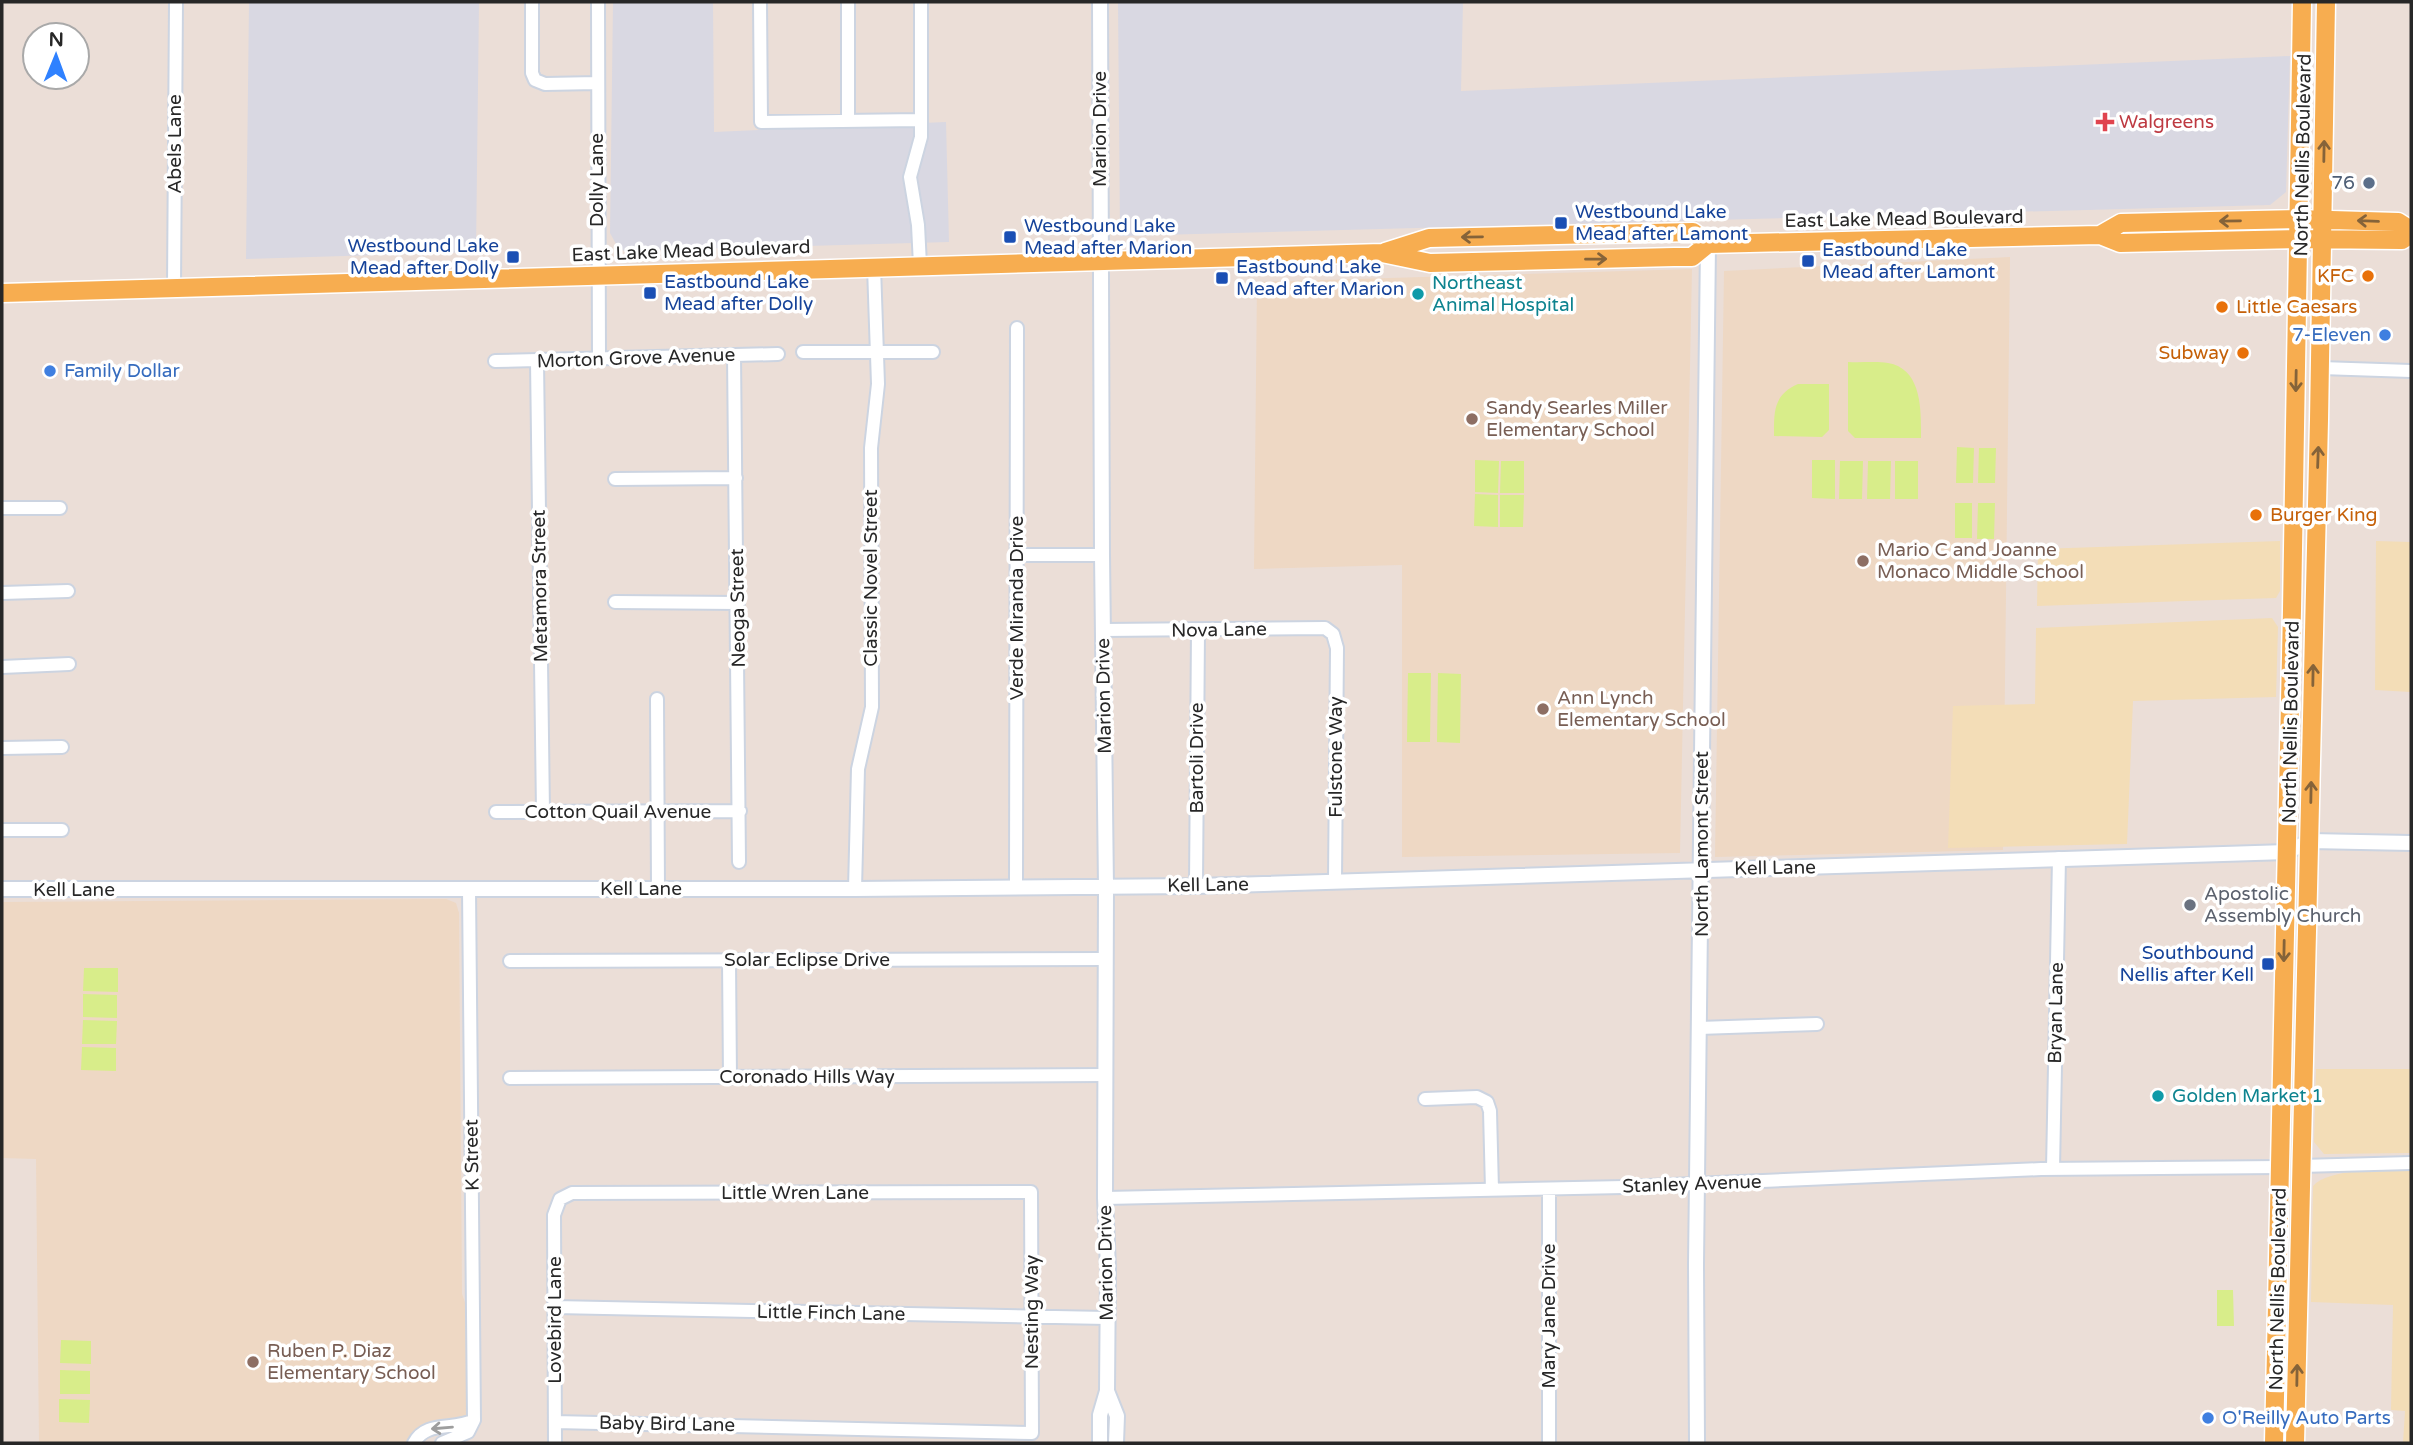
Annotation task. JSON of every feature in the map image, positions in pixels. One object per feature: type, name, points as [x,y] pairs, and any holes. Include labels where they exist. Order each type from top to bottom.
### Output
[{"type":"main road","name":"North Nellis Boulevard","points":[[2274,1443],[2302,2]]},
{"type":"main road","name":"North Nellis Boulevard","points":[[2295,1443],[2326,2]]},
{"type":"main road","name":"East Lake Mead Boulevard","points":[[2,293],[1382,253],[1430,263],[1692,257],[1708,244],[2100,235],[2120,243],[2402,240],[2411,232],[2398,222],[2298,219],[2121,223],[2100,235]]},
{"type":"main road","name":"East Lake Mead Boulevard","points":[[1382,253],[1429,238],[1693,232],[1708,244]]},
{"type":"main road","points":[[1485,262],[1490,252],[1571,247],[1599,234]]},
{"type":"main road","points":[[2293,481],[2302,486],[2305,492],[2305,539],[2315,574]]},
{"type":"street","name":"Abels Lane","points":[[174,287],[176,2]]},
{"type":"street","points":[[532,2],[532,73],[535,80],[545,84],[597,83]]},
{"type":"street","name":"Dolly Lane","points":[[597,2],[599,358]]},
{"type":"street","points":[[760,2],[761,122],[920,120]]},
{"type":"street","points":[[848,2],[848,121]]},
{"type":"street","points":[[920,265],[918,225],[910,177],[921,137],[921,2]]},
{"type":"street","name":"Marion Drive","points":[[1100,2],[1107,1318],[1107,1391],[1100,1415],[1100,1443]]},
{"type":"street","name":"North Lamont Street","points":[[1697,1443],[1697,1184],[1708,244]]},
{"type":"street","name":"Classic Novel Street","points":[[855,889],[858,768],[872,707],[871,460],[878,384],[874,267]]},
{"type":"street","name":"Verde Miranda Drive","points":[[1016,888],[1017,328]]},
{"type":"street","points":[[803,352],[933,352]]},
{"type":"street","name":"Morton Grove Avenue","points":[[495,361],[778,354]]},
{"type":"street","name":"Neoga Street","points":[[734,355],[740,862]]},
{"type":"street","name":"Metamora Street","points":[[537,361],[543,812]]},
{"type":"street","points":[[2320,368],[2411,371]]},
{"type":"street","points":[[615,479],[736,478]]},
{"type":"street","points":[[2,508],[60,508]]},
{"type":"street","points":[[1017,555],[1102,555]]},
{"type":"street","points":[[2,593],[68,592]]},
{"type":"street","points":[[615,602],[738,603]]},
{"type":"street","name":"Nova Lane","points":[[1103,630],[1325,628],[1333,634]]},
{"type":"street","name":"Bartoli Drive","points":[[1196,886],[1198,630]]},
{"type":"street","name":"Fulstone Way","points":[[1333,634],[1337,648],[1335,881]]},
{"type":"street","points":[[2,667],[69,664]]},
{"type":"street","points":[[657,699],[658,889]]},
{"type":"street","points":[[2,748],[62,747]]},
{"type":"street","name":"Cotton Quail Avenue","points":[[496,812],[740,811]]},
{"type":"street","points":[[2,830],[62,830]]},
{"type":"street","name":"Kell Lane","points":[[2,889],[469,890],[1196,886],[2287,852],[2310,841],[2411,843]]},
{"type":"street","name":"Bryan Lane","points":[[2053,1169],[2059,858]]},
{"type":"street","name":"K Street","points":[[469,890],[474,1420]]},
{"type":"street","name":"Solar Eclipse Drive","points":[[510,961],[1105,959]]},
{"type":"street","points":[[729,960],[730,1077]]},
{"type":"street","points":[[1699,1028],[1817,1024]]},
{"type":"street","name":"Coronado Hills Way","points":[[510,1078],[1105,1075]]},
{"type":"street","points":[[1425,1099],[1477,1097],[1487,1102],[1490,1111],[1492,1189]]},
{"type":"street","points":[[2301,1166],[2411,1163]]},
{"type":"street","name":"Stanley Avenue","points":[[1105,1198],[1549,1189],[2053,1169],[2280,1167]]},
{"type":"street","name":"Mary Jane Drive","points":[[1549,1189],[1549,1443]]},
{"type":"street","name":"Little Wren Lane","points":[[560,1199],[572,1193],[1031,1192]]},
{"type":"street","name":"Nesting Way","points":[[1031,1192],[1032,1433]]},
{"type":"street","name":"Lovebird Lane","points":[[555,1443],[554,1215],[560,1199]]},
{"type":"street","name":"Little Finch Lane","points":[[555,1307],[1107,1318]]},
{"type":"street","name":"Marion Drive","points":[[1107,1391],[1116,1416],[1116,1443]]},
{"type":"street","points":[[414,1443],[419,1434],[429,1429],[462,1426],[474,1420]]},
{"type":"street","points":[[442,1443],[468,1432],[474,1420]]},
{"type":"street","name":"Baby Bird Lane","points":[[555,1422],[1032,1433]]},
{"type":"shaded area","points":[[249,2],[479,2],[476,252],[246,259]]},
{"type":"shaded area","points":[[613,2],[713,2],[714,132],[946,122],[949,242],[624,251],[610,233]]},
{"type":"shaded area","points":[[1118,2],[1463,2],[1461,91],[2290,56],[2286,192],[2270,205],[1120,236]]},
{"type":"shaded area","name":"Mario C and Joanne Monaco Middle School","points":[[2010,257],[2003,850],[1715,857],[1724,271]]},
{"type":"shaded area","name":"Sandy Searles Miller Elementary School","points":[[1692,269],[1680,853],[1402,857],[1402,565],[1254,569],[1257,282]]},
{"type":"shaded area","points":[[446,899],[456,903],[459,913],[462,1294],[467,1308],[467,1416],[464,1424],[424,1423],[413,1436],[412,1443],[39,1443],[36,1159],[2,1158],[2,902]]},
{"type":"sand","points":[[2280,541],[2280,591],[2276,598],[2037,606],[2038,549]]},
{"type":"sand","points":[[2376,541],[2411,542],[2411,692],[2375,690]]},
{"type":"sand","points":[[2272,618],[2278,627],[2276,697],[2133,701],[2127,844],[1948,848],[1953,706],[2035,704],[2036,628]]},
{"type":"sand","points":[[2316,1069],[2411,1069],[2411,1153],[2324,1154],[2314,1142]]},
{"type":"sand","points":[[2411,1168],[2411,1443],[2403,1443],[2405,1411],[2391,1410],[2393,1305],[2311,1302],[2313,1186],[2320,1180],[2344,1173]]},
{"type":"green space","points":[[1848,362],[1888,363],[1908,374],[1918,393],[1921,438],[1855,438],[1848,431]]},
{"type":"green space","points":[[1798,384],[1829,384],[1829,430],[1822,437],[1774,436],[1775,412],[1779,399]]},
{"type":"green space","points":[[1957,447],[1974,448],[1973,483],[1956,483]]},
{"type":"green space","points":[[1979,448],[1996,448],[1995,483],[1978,483]]},
{"type":"green space","points":[[1475,460],[1499,461],[1498,493],[1475,492]]},
{"type":"green space","points":[[1812,460],[1835,460],[1835,499],[1812,498]]},
{"type":"green space","points":[[1501,461],[1524,461],[1524,493],[1500,493]]},
{"type":"green space","points":[[1840,461],[1863,461],[1862,499],[1839,499]]},
{"type":"green space","points":[[1868,461],[1891,461],[1890,499],[1867,499]]},
{"type":"green space","points":[[1895,461],[1918,461],[1918,499],[1895,499]]},
{"type":"green space","points":[[1475,494],[1498,495],[1498,527],[1474,526]]},
{"type":"green space","points":[[1500,495],[1524,495],[1523,527],[1500,527]]},
{"type":"green space","points":[[1955,503],[1972,503],[1972,538],[1955,538]]},
{"type":"green space","points":[[1978,503],[1995,503],[1994,539],[1977,539]]},
{"type":"green space","points":[[1408,673],[1431,673],[1430,742],[1407,742]]},
{"type":"green space","points":[[1438,673],[1461,674],[1460,743],[1437,742]]},
{"type":"green space","points":[[84,968],[118,968],[118,992],[83,991]]},
{"type":"green space","points":[[83,994],[117,995],[117,1018],[83,1017]]},
{"type":"green space","points":[[83,1020],[117,1021],[116,1044],[82,1044]]},
{"type":"green space","points":[[82,1047],[116,1048],[116,1071],[81,1070]]},
{"type":"green space","points":[[2217,1290],[2233,1290],[2234,1326],[2217,1326]]},
{"type":"green space","points":[[61,1340],[91,1341],[91,1364],[60,1363]]},
{"type":"green space","points":[[60,1370],[90,1371],[90,1394],[60,1394]]},
{"type":"green space","points":[[59,1399],[90,1400],[89,1423],[59,1422]]},
{"type":"place","name":"Walgreens","points":[[2105,122]]},
{"type":"place","name":"76","points":[[2369,183]]},
{"type":"place","name":"Westbound Lake Mead after Lamont","points":[[1561,223]]},
{"type":"place","name":"Westbound Lake Mead after Marion","points":[[1010,237]]},
{"type":"place","name":"Westbound Lake Mead after Dolly","points":[[513,257]]},
{"type":"place","name":"Eastbound Lake Mead after Lamont","points":[[1808,261]]},
{"type":"place","name":"KFC","points":[[2368,276]]},
{"type":"place","name":"Eastbound Lake Mead after Marion","points":[[1222,278]]},
{"type":"place","name":"Eastbound Lake Mead after Dolly","points":[[650,293]]},
{"type":"place","name":"Northeast Animal Hospital","points":[[1418,294]]},
{"type":"place","name":"Little Caesars","points":[[2222,307]]},
{"type":"place","name":"7-Eleven","points":[[2385,335]]},
{"type":"place","name":"Subway","points":[[2243,353]]},
{"type":"place","name":"Family Dollar","points":[[50,371]]},
{"type":"place","name":"Sandy Searles Miller Elementary School","points":[[1472,419]]},
{"type":"place","name":"Burger King","points":[[2256,515]]},
{"type":"place","name":"Mario C and Joanne Monaco Middle School","points":[[1863,561]]},
{"type":"place","name":"Ann Lynch Elementary School","points":[[1543,709]]},
{"type":"place","name":"Apostolic Assembly Church","points":[[2190,905]]},
{"type":"place","name":"Southbound Nellis after Kell","points":[[2268,964]]},
{"type":"place","name":"Golden Market 1","points":[[2158,1096]]},
{"type":"place","name":"Ruben P. Diaz Elementary School","points":[[253,1362]]},
{"type":"place","name":"O'Reilly Auto Parts","points":[[2208,1418]]}]
